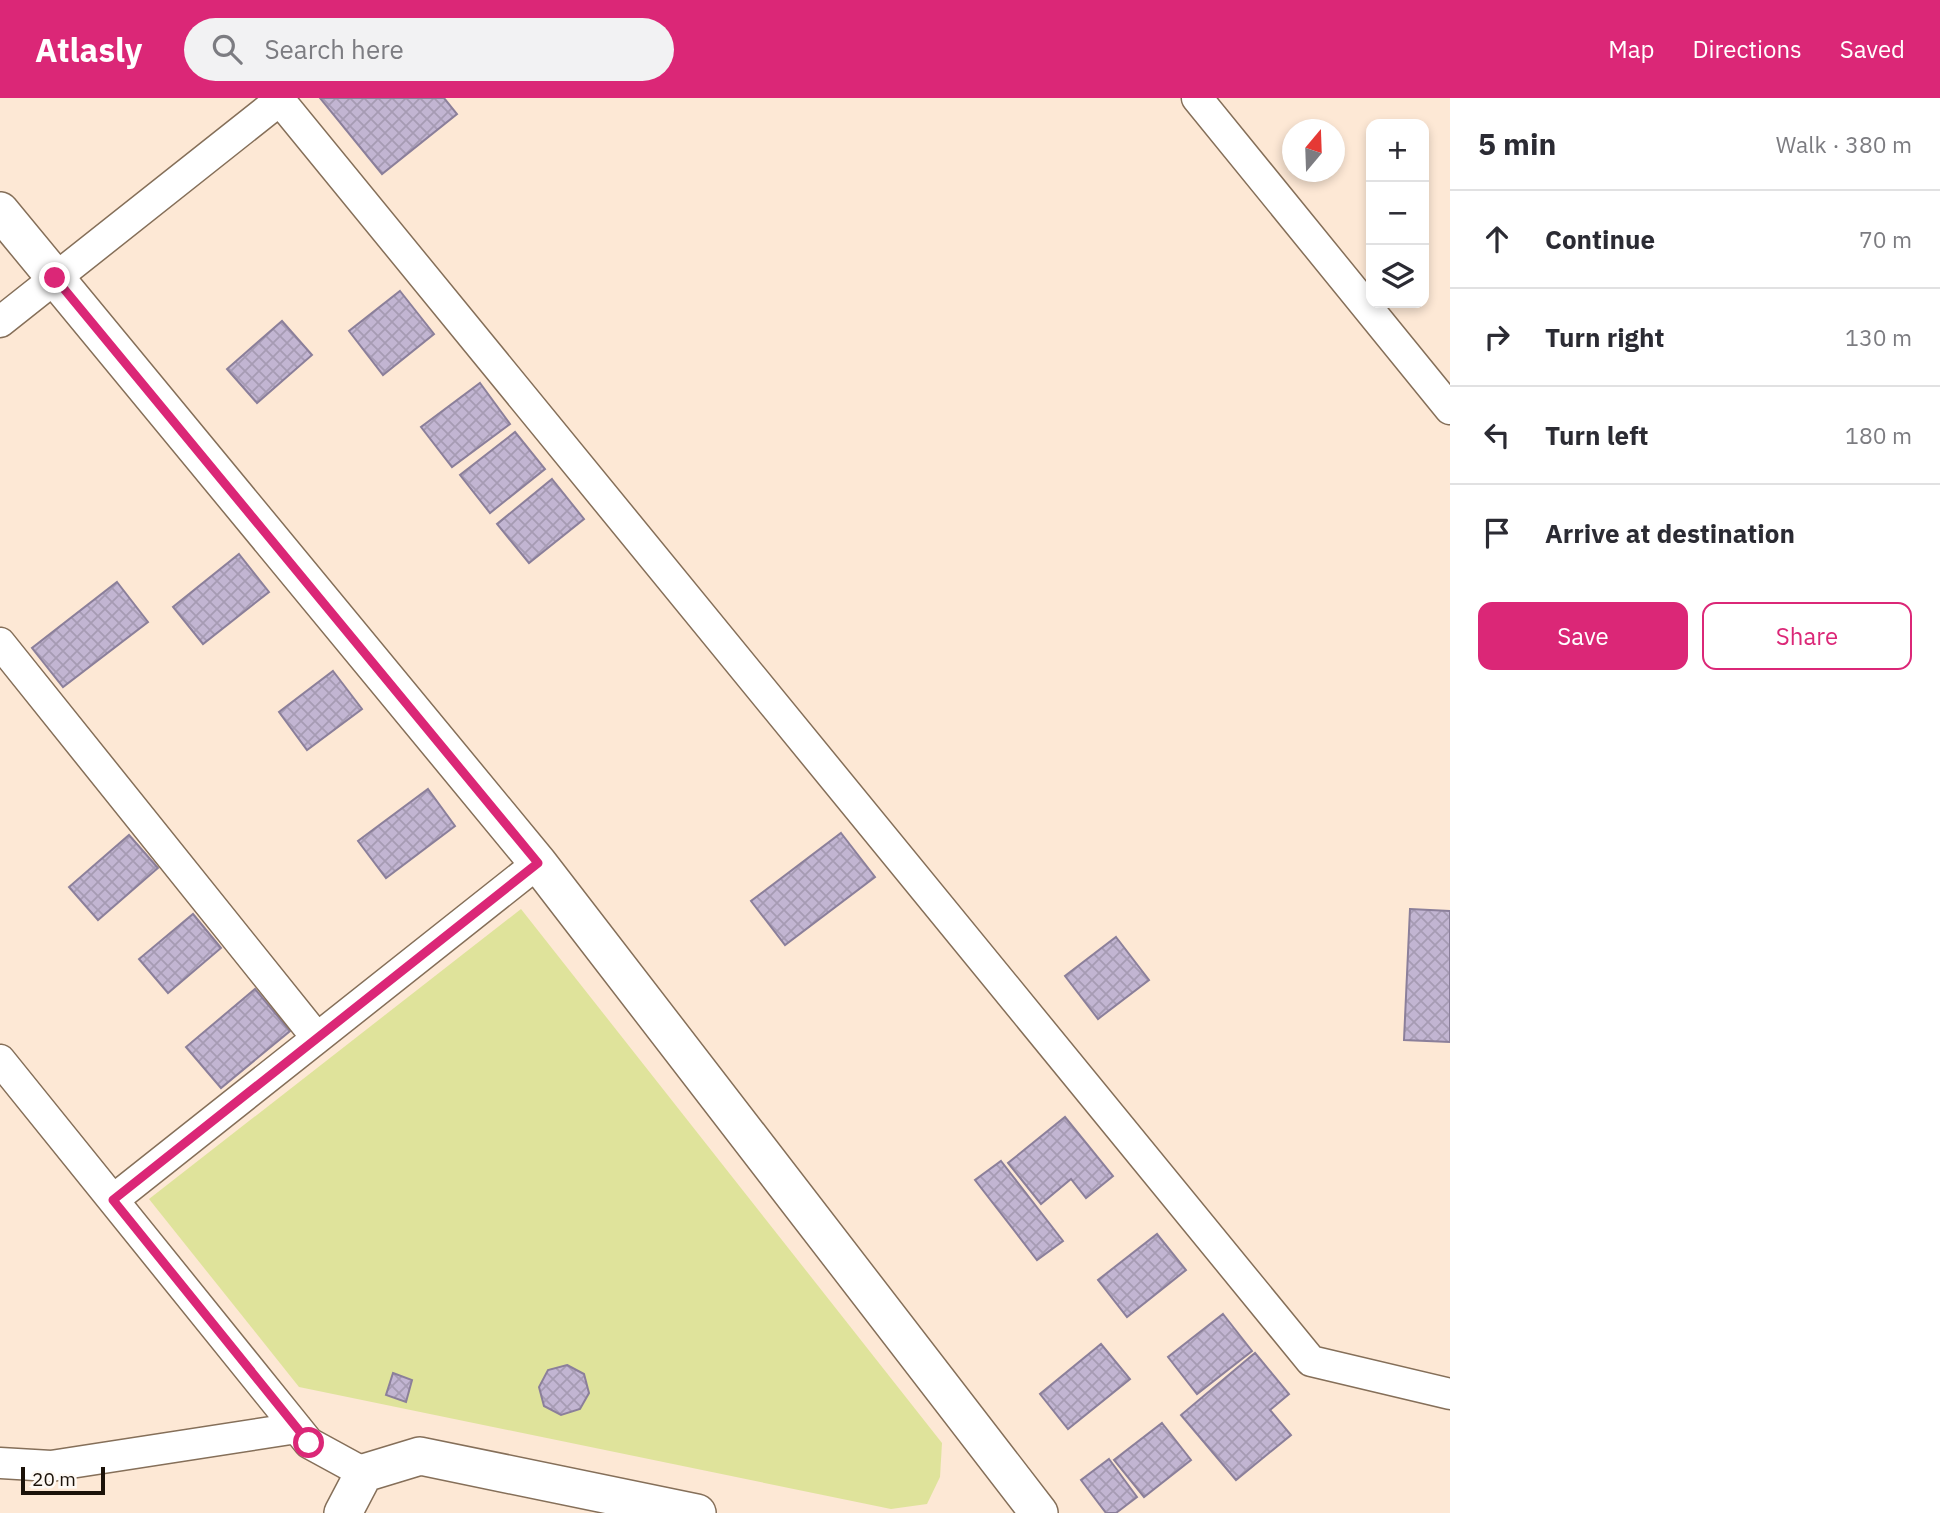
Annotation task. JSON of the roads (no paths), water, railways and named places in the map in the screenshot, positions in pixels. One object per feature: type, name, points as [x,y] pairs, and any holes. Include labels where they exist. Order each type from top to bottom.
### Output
[{"type":"street","points":[[1197,98],[1450,409]]},
{"type":"street","points":[[0,322],[279,99],[1311,1361],[1450,1394]]},
{"type":"street","points":[[0,211],[538,863],[1039,1513]]},
{"type":"street","points":[[0,643],[317,1038]]},
{"type":"street","points":[[113,1200],[538,863]]},
{"type":"street","points":[[0,1060],[309,1443],[364,1473]]},
{"type":"street","points":[[0,1463],[51,1466],[297,1428]]},
{"type":"street","points":[[343,1513],[364,1473],[420,1456],[697,1513]]}]
